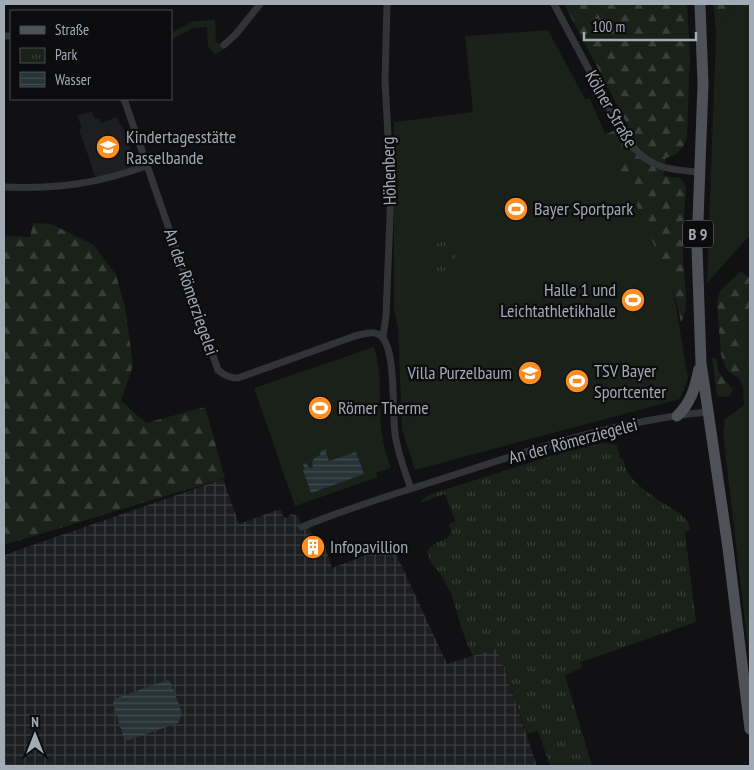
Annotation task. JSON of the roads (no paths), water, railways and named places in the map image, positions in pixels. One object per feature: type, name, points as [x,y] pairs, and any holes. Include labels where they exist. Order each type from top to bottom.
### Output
[{"type":"main road","name":"B 9","points":[[700,4],[703,84],[698,247],[701,363],[750,729]]},
{"type":"main road","points":[[677,416],[692,397],[701,363]]},
{"type":"street","points":[[224,45],[236,34],[260,4]]},
{"type":"street","name":"Höhenberg","points":[[383,337],[386,316],[391,191],[385,81],[387,4]]},
{"type":"street","name":"Kölner Straße","points":[[554,4],[633,150],[652,164],[665,168],[701,172]]},
{"type":"street","name":"An der Römerziegelei","points":[[124,100],[215,362],[218,370],[224,376],[238,378],[364,334],[376,333],[383,337]]},
{"type":"street","points":[[4,187],[80,185],[146,166]]},
{"type":"street","points":[[383,337],[391,361],[395,434],[411,489]]},
{"type":"street","name":"An der Römerziegelei","points":[[302,527],[411,489],[600,430],[708,412]]},
{"type":"water","points":[[327,450],[326,453],[329,461],[356,452],[364,474],[311,493],[303,470],[305,470],[303,464],[306,463],[309,468],[313,467],[312,462],[314,458],[319,456],[321,451]]},
{"type":"water","points":[[167,680],[170,681],[182,713],[178,723],[129,740],[124,739],[113,703],[114,699]]},
{"type":"place","name":"Kindertagesstätte Rasselbande","points":[[108,147]]},
{"type":"place","name":"Bayer Sportpark","points":[[516,209]]},
{"type":"place","name":"Halle 1 und Leichtathletikhalle","points":[[633,300]]},
{"type":"place","name":"Villa Purzelbaum","points":[[530,373]]},
{"type":"place","name":"TSV Bayer Sportcenter","points":[[577,381]]},
{"type":"place","name":"Römer Therme","points":[[320,408]]},
{"type":"place","name":"Infopavillion","points":[[313,547]]}]
